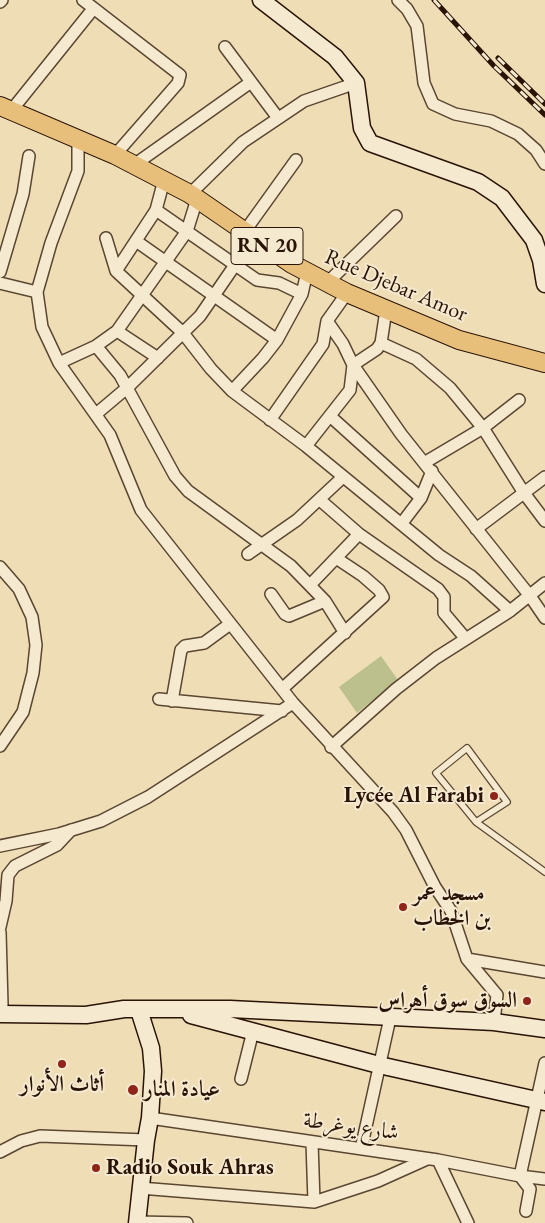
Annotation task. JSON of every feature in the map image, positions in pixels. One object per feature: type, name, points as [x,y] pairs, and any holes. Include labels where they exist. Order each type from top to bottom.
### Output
[{"type":"main road","name":"Rue Djebar Amor","points":[[6,109],[115,155],[164,180],[194,197],[307,272],[346,293],[460,340],[545,363]]},
{"type":"street","points":[[83,0],[93,10],[179,72],[180,79],[115,155]]},
{"type":"street","points":[[260,0],[335,58],[356,83],[362,128],[370,143],[478,182],[497,194],[509,206],[534,240],[541,260],[545,284]]},
{"type":"street","points":[[398,0],[407,9],[417,26],[424,83],[433,104],[455,114],[491,121],[518,134],[536,150],[545,164]]},
{"type":"street","points":[[6,109],[93,10]]},
{"type":"street","points":[[225,47],[278,118]]},
{"type":"street","points":[[134,165],[251,82]]},
{"type":"street","points":[[59,363],[96,346],[117,331],[187,231],[194,197],[242,142],[310,98],[356,83]]},
{"type":"street","points":[[78,139],[78,171],[51,243],[36,292],[42,327],[59,363],[110,435],[141,510],[293,703],[331,747],[393,812],[406,830],[435,887],[452,911],[468,960],[497,995],[494,1022]]},
{"type":"street","points":[[0,272],[23,194],[29,156]]},
{"type":"street","points":[[96,414],[128,387],[200,316],[235,264],[245,231],[296,160]]},
{"type":"street","points":[[116,271],[156,210],[164,180]]},
{"type":"street","points":[[156,210],[260,282],[279,283],[302,294]]},
{"type":"street","points":[[327,283],[396,216]]},
{"type":"street","points":[[106,238],[116,271],[141,296],[184,333],[211,369],[232,391],[306,446],[439,555],[471,576],[510,612]]},
{"type":"street","points":[[136,241],[214,294],[244,319],[277,340]]},
{"type":"street","points":[[232,391],[264,358],[277,340],[302,294],[307,272]]},
{"type":"street","points":[[0,283],[36,292]]},
{"type":"street","points":[[270,420],[322,344],[327,321],[346,293]]},
{"type":"street","points":[[306,446],[350,390],[353,365],[377,349],[381,343],[386,310]]},
{"type":"street","points":[[327,321],[343,344],[353,365],[401,434],[530,596],[545,618]]},
{"type":"street","points":[[117,331],[158,358]]},
{"type":"street","points":[[381,343],[416,359],[436,374],[461,400],[483,428],[524,493],[545,521]]},
{"type":"street","points":[[96,346],[128,387],[175,476],[188,491],[262,543],[273,555],[291,566],[311,584],[325,601],[345,633]]},
{"type":"street","points":[[402,523],[421,498],[428,467],[519,400]]},
{"type":"street","points":[[330,416],[421,498]]},
{"type":"street","points":[[248,554],[297,520],[343,477]]},
{"type":"street","points":[[476,529],[545,477]]},
{"type":"street","points":[[320,500],[359,534],[386,550],[438,589],[444,597],[444,613],[466,639]]},
{"type":"street","points":[[311,584],[359,534]]},
{"type":"street","points":[[282,689],[345,633],[383,595],[364,576],[336,558]]},
{"type":"street","points":[[0,567],[19,589],[26,603],[32,617],[36,646],[34,673],[23,712],[0,746]]},
{"type":"street","points":[[331,747],[396,689],[436,658],[510,612],[545,583]]},
{"type":"street","points":[[271,594],[285,614],[289,616],[325,601]]},
{"type":"street","points":[[172,701],[181,650],[185,646],[204,643],[230,624]]},
{"type":"street","points":[[159,699],[282,711]]},
{"type":"street","points":[[0,846],[71,830],[101,821],[148,797],[293,703]]},
{"type":"street","points":[[0,926],[6,900],[8,875],[15,866],[57,845],[71,830]]},
{"type":"street","points":[[0,932],[1,1008],[95,1006],[132,1010],[230,1009],[494,1022],[545,1029]]},
{"type":"street","points":[[468,960],[545,972]]},
{"type":"street","points":[[132,1010],[153,1058],[150,1118],[137,1222],[187,1223]]},
{"type":"street","points":[[180,1010],[379,1065],[541,1102]]},
{"type":"street","points":[[361,1149],[390,1018]]},
{"type":"street","points":[[241,1080],[253,1031]]},
{"type":"street","points":[[526,1211],[530,1189],[520,1176],[541,1102],[545,1063]]},
{"type":"street","name":"شارع يوغرطة","points":[[150,1118],[433,1159],[520,1176],[545,1178]]},
{"type":"street","points":[[0,1152],[21,1141],[40,1136],[146,1140]]},
{"type":"street","points":[[312,1142],[314,1202]]},
{"type":"street","points":[[140,1188],[314,1202],[378,1181],[433,1159],[468,1223]]},
{"type":"lane","points":[[476,822],[507,802],[467,748],[436,773],[476,822],[545,872]]},
{"type":"green space","points":[[381,656],[398,680],[357,713],[339,687]]},
{"type":"railway","points":[[434,0],[494,66],[545,115]]},
{"type":"railway","points":[[498,58],[545,104]]},
{"type":"place","name":"Lycée Al Farabi","points":[[494,796]]},
{"type":"place","name":"مسجد عمر بن الخطاب","points":[[403,907]]},
{"type":"place","name":"السوق سوق أهراس","points":[[527,1001]]},
{"type":"place","name":"أثاث الأنوار","points":[[62,1064]]},
{"type":"place","name":"عيادة المنار","points":[[133,1090]]},
{"type":"place","name":"Radio Souk Ahras","points":[[96,1168]]}]
